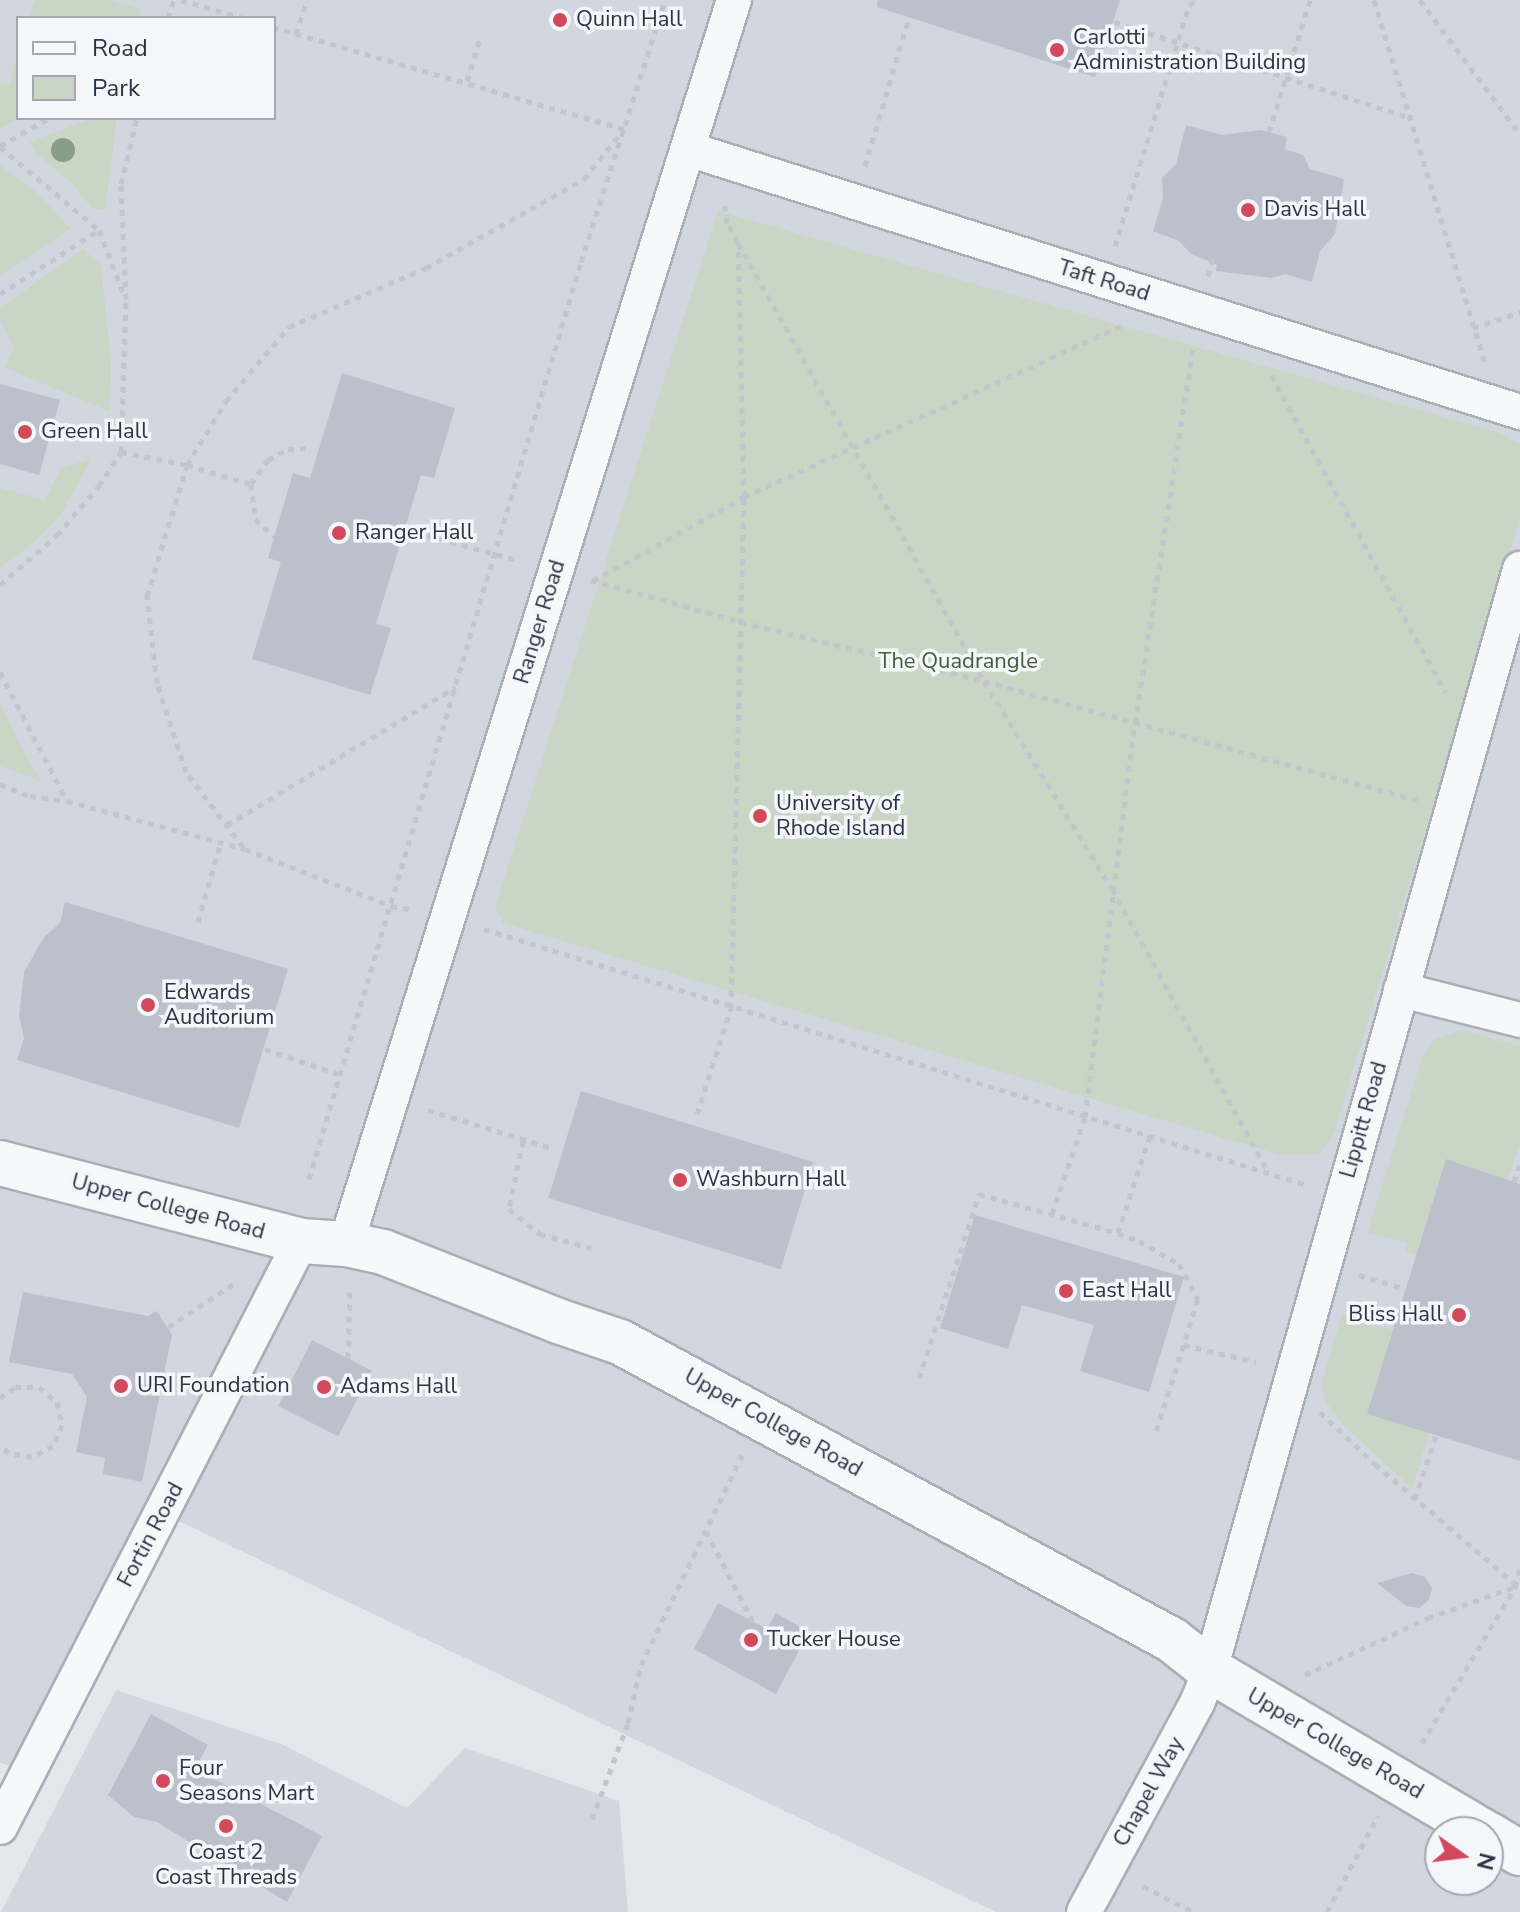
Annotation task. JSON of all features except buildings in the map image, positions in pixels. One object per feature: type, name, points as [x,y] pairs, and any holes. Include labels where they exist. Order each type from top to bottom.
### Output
[{"type":"street","name":"Ranger Road","points":[[349,1261],[448,917],[556,570],[703,154],[734,0]]},
{"type":"street","name":"Taft Road","points":[[703,154],[1510,409]]},
{"type":"street","name":"Lippitt Road","points":[[1210,1670],[1520,569]]},
{"type":"street","points":[[1401,990],[1520,1020]]},
{"type":"street","name":"Upper College Road","points":[[0,1163],[301,1241],[349,1261],[383,1252],[620,1342],[1172,1640],[1210,1670],[1457,1816]]},
{"type":"street","name":"Fortin Road","points":[[0,1827],[301,1241]]},
{"type":"street","name":"Chapel Way","points":[[1084,1912],[1197,1703],[1210,1670]]},
{"type":"path","points":[[181,0],[236,16]]},
{"type":"path","points":[[296,34],[307,0]]},
{"type":"path","points":[[309,1179],[338,1074],[665,0]]},
{"type":"path","points":[[1104,281],[1189,5],[1198,0]]},
{"type":"path","points":[[1269,132],[1310,0]]},
{"type":"path","points":[[1374,0],[1473,328],[1510,409]]},
{"type":"path","points":[[1420,0],[1520,134]]},
{"type":"path","points":[[863,174],[909,17]]},
{"type":"path","points":[[1114,22],[1409,117]]},
{"type":"path","points":[[276,28],[624,129]]},
{"type":"path","points":[[467,81],[481,35]]},
{"type":"path","points":[[46,120],[0,146],[99,230],[126,299]]},
{"type":"path","points":[[0,585],[57,535],[99,486],[121,452],[126,299],[121,184],[137,120]]},
{"type":"path","points":[[245,849],[186,772],[157,683],[147,596],[187,465],[226,401],[289,327],[426,268],[584,179],[624,129]]},
{"type":"path","points":[[703,154],[727,223],[852,450],[984,681],[1112,889],[1269,1174]]},
{"type":"path","points":[[0,294],[99,230]]},
{"type":"path","points":[[697,1114],[731,1008],[744,497],[738,242]]},
{"type":"path","points":[[593,581],[744,497],[1186,306]]},
{"type":"path","points":[[1052,1214],[1085,1117],[1186,306]]},
{"type":"path","points":[[1473,328],[1520,312]]},
{"type":"path","points":[[1244,325],[1472,741]]},
{"type":"path","points":[[274,537],[255,519],[251,484],[268,460],[288,449],[308,448]]},
{"type":"path","points":[[121,452],[187,465],[251,484]]},
{"type":"path","points":[[404,529],[741,622],[984,681],[1452,810]]},
{"type":"path","points":[[0,672],[67,801]]},
{"type":"path","points":[[227,825],[457,686]]},
{"type":"path","points":[[0,784],[30,796],[67,801],[245,849],[391,906]]},
{"type":"path","points":[[198,922],[221,842]]},
{"type":"path","points":[[448,917],[731,1008],[1308,1185]]},
{"type":"path","points":[[265,1049],[338,1074]]},
{"type":"path","points":[[425,1109],[549,1147],[523,1141],[509,1209],[540,1234],[591,1248]]},
{"type":"path","points":[[1118,1233],[1150,1135]]},
{"type":"path","points":[[1514,1182],[1520,1163]]},
{"type":"path","points":[[919,1378],[979,1194],[1118,1233],[1179,1264],[1198,1299],[1156,1432]]},
{"type":"path","points":[[348,1358],[349,1261]]},
{"type":"path","points":[[1351,1272],[1405,1289]]},
{"type":"path","points":[[168,1327],[236,1282]]},
{"type":"path","points":[[1184,1345],[1256,1362]]},
{"type":"path","points":[[0,1398],[15,1387],[39,1387],[57,1402],[62,1425],[53,1446],[32,1457],[9,1453],[0,1446]]},
{"type":"path","points":[[1309,1401],[1415,1499],[1519,1586]]},
{"type":"path","points":[[1415,1499],[1436,1435]]},
{"type":"path","points":[[592,1819],[623,1736],[641,1665],[748,1443]]},
{"type":"path","points":[[706,1530],[753,1622]]},
{"type":"path","points":[[1422,1743],[1519,1586],[1520,1568]]},
{"type":"path","points":[[1301,1677],[1428,1618],[1519,1586]]},
{"type":"path","points":[[1327,1912],[1382,1808]]},
{"type":"path","points":[[1143,1886],[1193,1912]]},
{"type":"shaded area","name":"University of Rhode Island","points":[[0,0],[1520,0],[1520,1912],[996,1912],[164,1514],[26,1774],[0,1762]]},
{"type":"shaded area","points":[[116,1690],[281,1744],[407,1808],[465,1748],[619,1801],[628,1912],[1,1912]]},
{"type":"green space","points":[[35,0],[109,0],[141,9],[139,16],[30,16]]},
{"type":"green space","points":[[16,61],[16,120],[0,128],[0,83],[9,84]]},
{"type":"green space","points":[[88,120],[117,120],[105,210],[92,208],[72,183],[35,153],[30,142]]},
{"type":"green space","points":[[0,165],[36,192],[71,229],[0,276]]},
{"type":"green space","name":"The Quadrangle","points":[[718,211],[1500,433],[1520,444],[1520,517],[1334,1133],[1320,1154],[1280,1155],[503,923],[495,907]]},
{"type":"green space","points":[[83,249],[101,265],[111,363],[109,411],[5,368],[14,347],[0,319],[0,308]]},
{"type":"green space","points":[[91,459],[61,514],[34,542],[0,568],[0,488],[45,500],[61,468]]},
{"type":"green space","points":[[0,702],[17,739],[40,780],[0,766]]},
{"type":"green space","points":[[1461,1030],[1520,1046],[1520,1144],[1508,1180],[1446,1159],[1416,1254],[1406,1251],[1406,1242],[1367,1233],[1423,1055],[1435,1039]]},
{"type":"green space","points":[[1342,1315],[1393,1330],[1429,1433],[1412,1488],[1342,1424],[1325,1400],[1321,1384]]},
{"type":"place","name":"Quinn Hall","points":[[560,20]]},
{"type":"place","name":"Carlotti Administration Building","points":[[1057,50]]},
{"type":"place","name":"Davis Hall","points":[[1248,210]]},
{"type":"place","name":"Green Hall","points":[[25,432]]},
{"type":"place","name":"Ranger Hall","points":[[339,533]]},
{"type":"place","name":"University of Rhode Island","points":[[760,816]]},
{"type":"place","name":"Edwards Auditorium","points":[[148,1005]]},
{"type":"place","name":"Washburn Hall","points":[[680,1180]]},
{"type":"place","name":"East Hall","points":[[1066,1291]]},
{"type":"place","name":"Bliss Hall","points":[[1459,1315]]},
{"type":"place","name":"URI Foundation","points":[[121,1386]]},
{"type":"place","name":"Adams Hall","points":[[324,1387]]},
{"type":"place","name":"Tucker House","points":[[751,1640]]},
{"type":"place","name":"Four Seasons Mart","points":[[163,1781]]},
{"type":"place","name":"Coast 2 Coast Threads","points":[[226,1826]]}]
